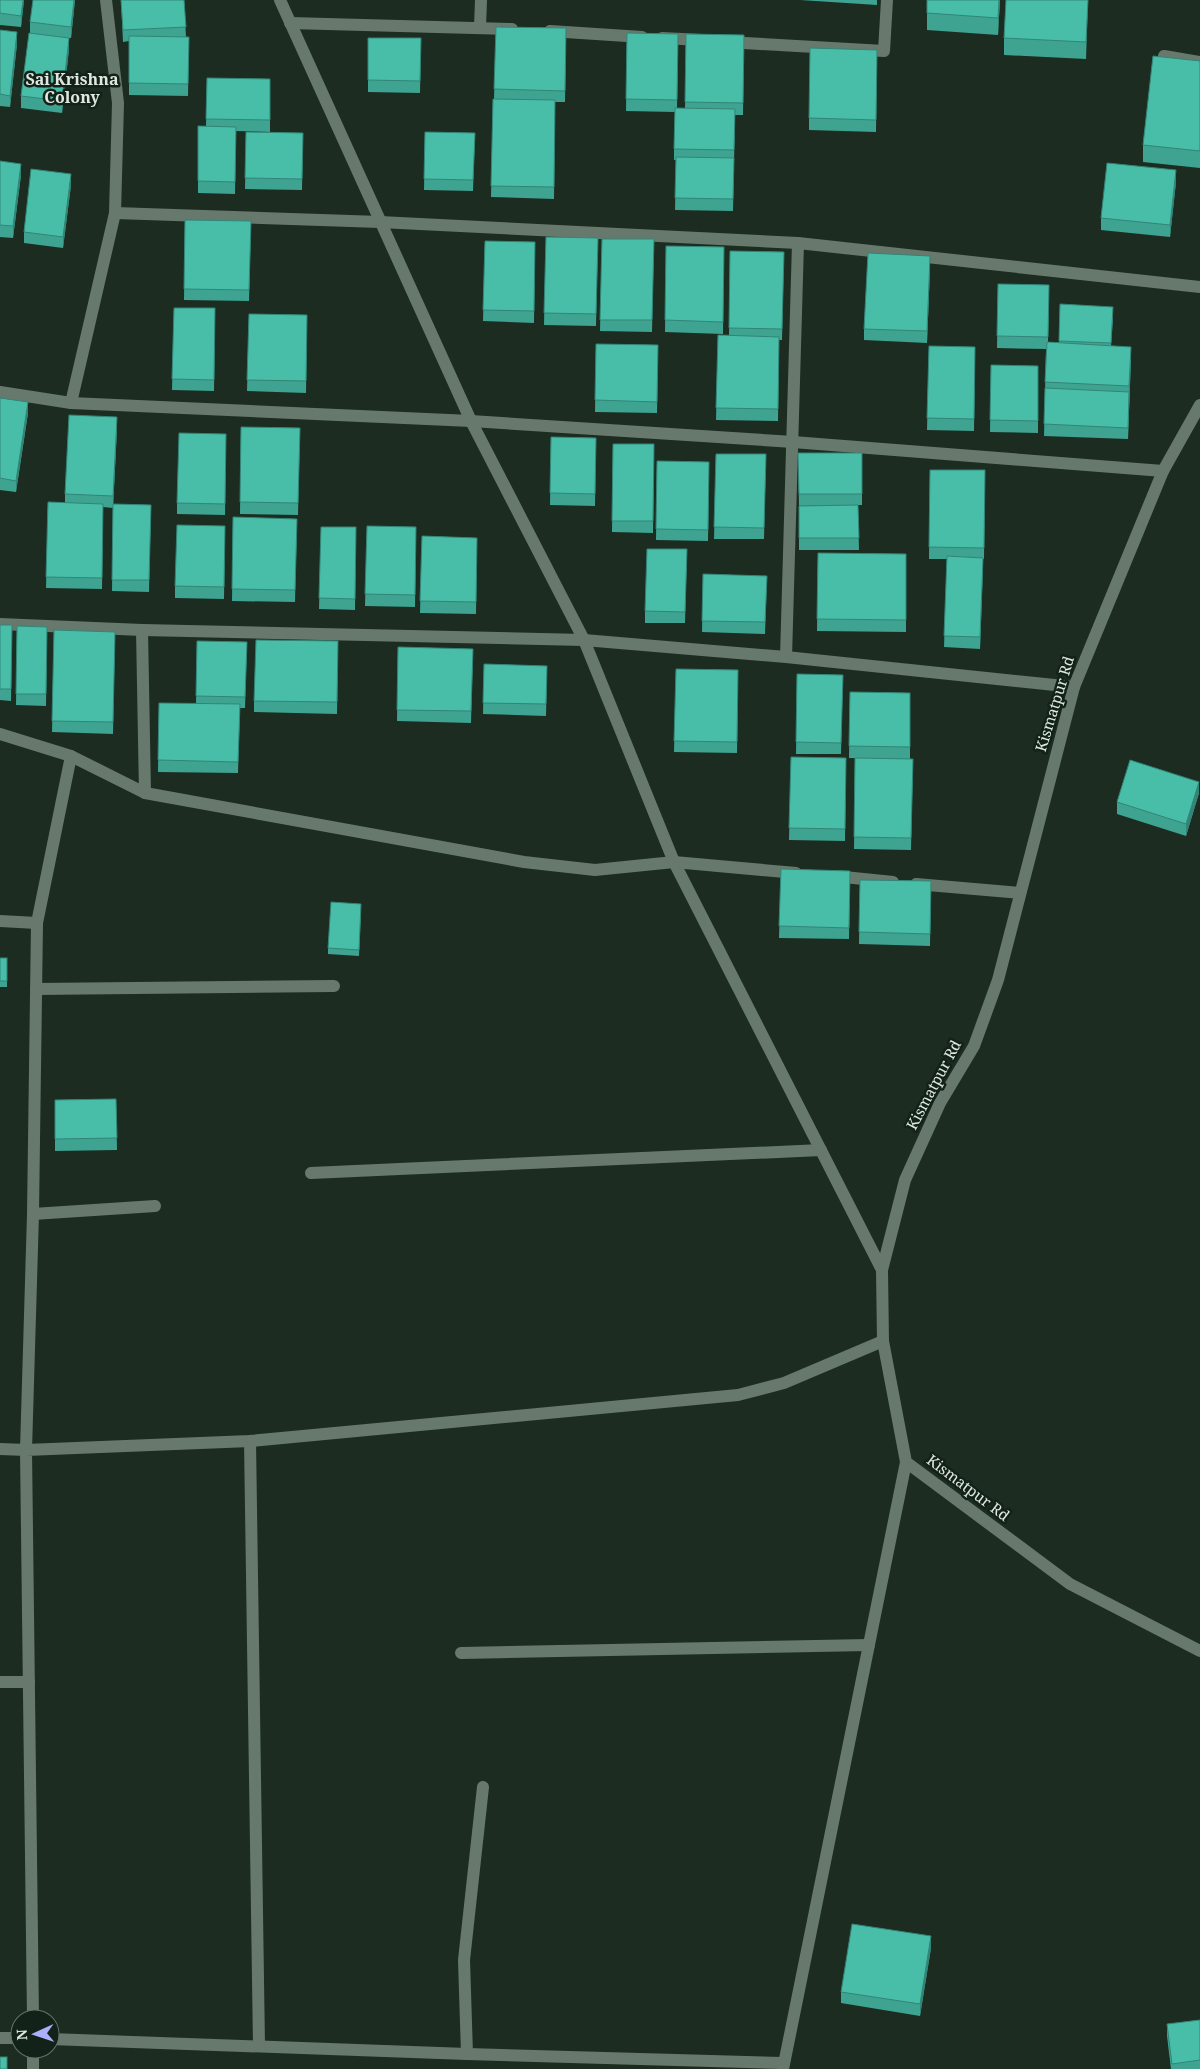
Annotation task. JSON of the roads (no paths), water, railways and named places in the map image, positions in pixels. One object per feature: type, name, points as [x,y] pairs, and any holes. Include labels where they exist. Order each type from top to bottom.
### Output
[{"type":"street","points":[[72,403],[115,213],[118,103],[106,0]]},
{"type":"street","points":[[280,0],[471,421],[584,640],[674,862],[882,1270]]},
{"type":"street","points":[[480,27],[481,0]]},
{"type":"street","points":[[290,23],[480,27],[884,51],[887,0]]},
{"type":"street","points":[[1164,56],[1200,62]]},
{"type":"street","points":[[115,213],[380,222],[798,243],[1200,287]]},
{"type":"street","points":[[786,657],[798,243]]},
{"type":"street","points":[[0,392],[72,403],[471,421],[793,442],[1162,471]]},
{"type":"street","name":"Kismatpur Rd","points":[[1200,405],[1162,471],[1074,688],[998,980],[974,1046],[940,1103],[905,1180],[882,1270],[883,1341],[906,1462],[1070,1584],[1200,1652]]},
{"type":"street","points":[[0,624],[142,630],[584,640],[786,657],[1074,688]]},
{"type":"street","points":[[142,630],[145,793]]},
{"type":"street","points":[[0,734],[71,756],[145,793],[524,862],[595,870],[674,862],[1020,893]]},
{"type":"street","points":[[33,2009],[26,1450],[33,1214],[37,923],[71,756]]},
{"type":"street","points":[[0,921],[37,923]]},
{"type":"street","points":[[36,989],[334,986]]},
{"type":"street","points":[[311,1172],[821,1150]]},
{"type":"street","points":[[33,1214],[155,1206]]},
{"type":"street","points":[[0,1449],[26,1450],[250,1441],[738,1395],[784,1383],[883,1341]]},
{"type":"street","points":[[250,1441],[259,2046]]},
{"type":"street","points":[[60,2039],[783,2066],[906,1462]]},
{"type":"street","points":[[462,1653],[869,1645]]},
{"type":"street","points":[[0,1682],[29,1682]]},
{"type":"street","points":[[467,2054],[464,1960],[483,1787]]},
{"type":"district","name":"Sai Krishna Colony","points":[[72,88]]}]
